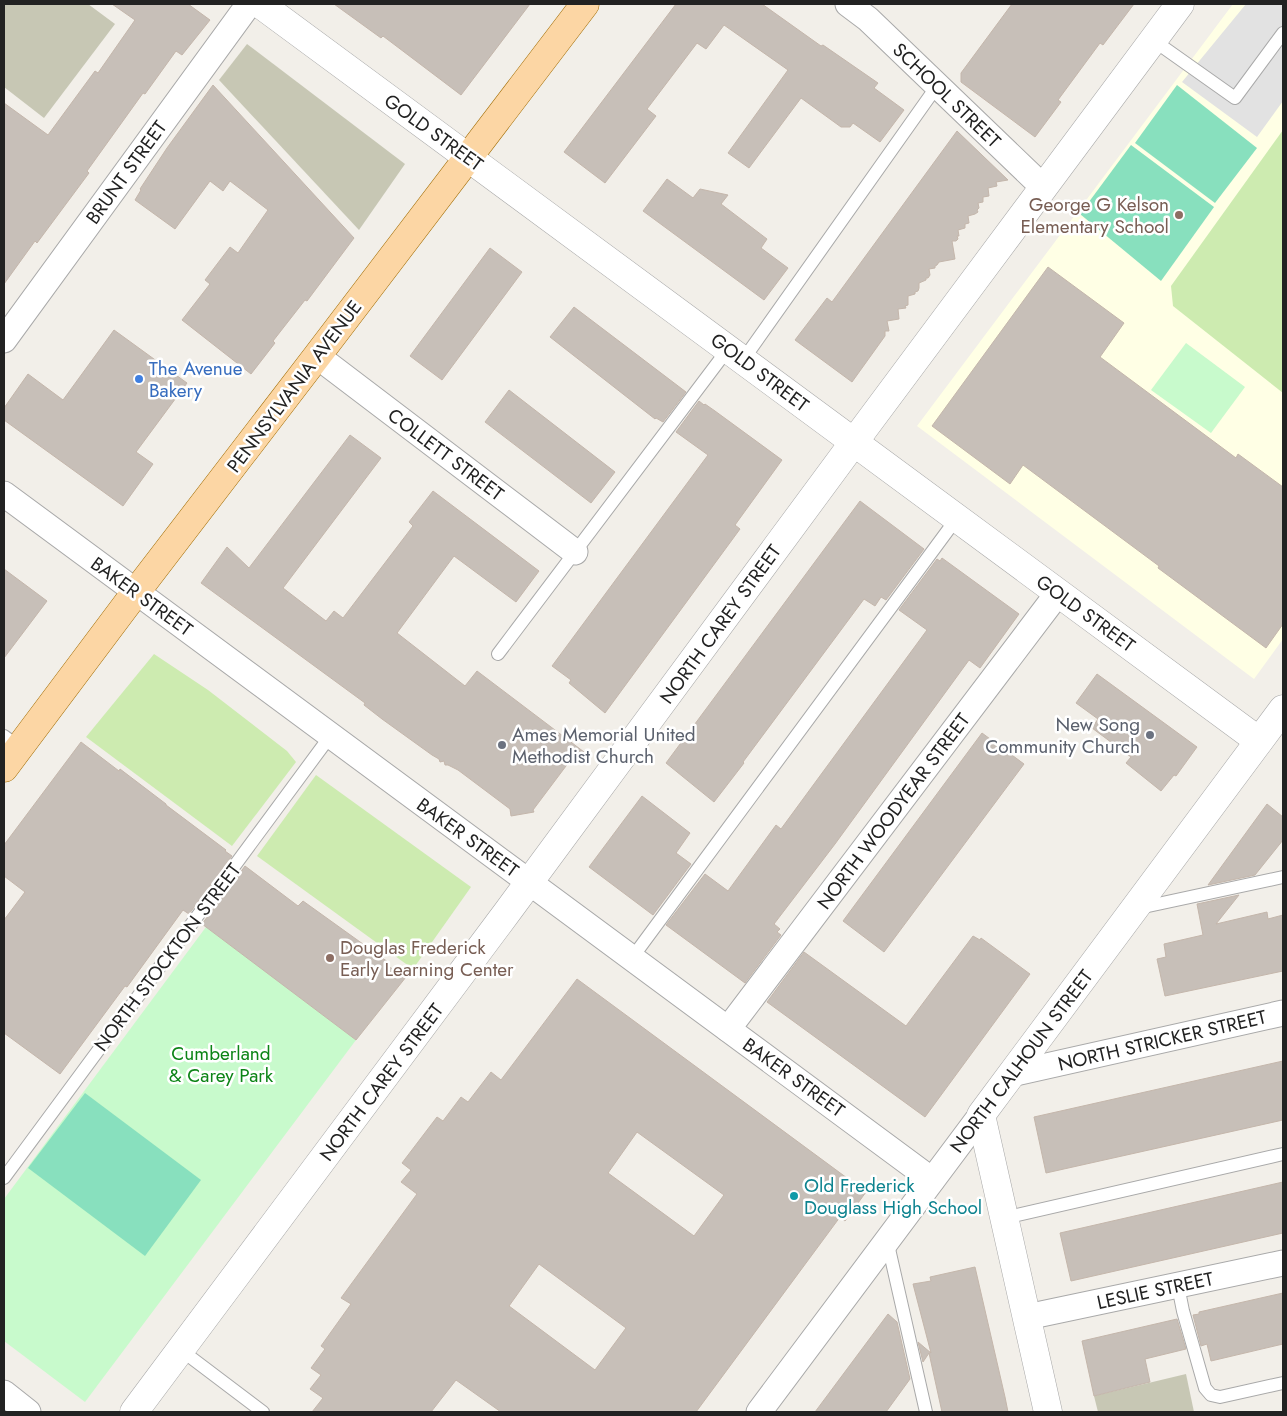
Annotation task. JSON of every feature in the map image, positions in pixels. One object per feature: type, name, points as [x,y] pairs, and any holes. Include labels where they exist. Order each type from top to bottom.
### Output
[{"type":"main road","name":"PENNSYLVANIA AVENUE","points":[[9,751],[136,592],[585,4]]},
{"type":"street","name":"BRUNT STREET","points":[[4,340],[249,4]]},
{"type":"street","name":"GOLD STREET","points":[[260,4],[1259,741]]},
{"type":"street","name":"SCHOOL STREET","points":[[848,4],[868,19],[1044,188]]},
{"type":"street","name":"NORTH CAREY STREET","points":[[134,1412],[530,882],[1180,4]]},
{"type":"street","name":"COLLETT STREET","points":[[317,356],[575,552]]},
{"type":"street","name":"BAKER STREET","points":[[4,494],[932,1180]]},
{"type":"street","name":"NORTH WOODYEAR STREET","points":[[728,1029],[1058,592]]},
{"type":"street","name":"NORTH CALHOUN STREET","points":[[759,1412],[1283,709]]},
{"type":"street","name":"NORTH STRICKER STREET","points":[[1011,1074],[1283,1013]]},
{"type":"street","points":[[981,1115],[1048,1412]]},
{"type":"street","name":"LESLIE STREET","points":[[1027,1317],[1283,1263]]},
{"type":"street","points":[[4,1393],[28,1412]]},
{"type":"lane","points":[[1153,40],[1235,98],[1283,33]]},
{"type":"lane","points":[[498,654],[575,552],[735,354],[937,86]]},
{"type":"lane","points":[[632,958],[957,518]]},
{"type":"lane","name":"NORTH STOCKTON STREET","points":[[4,1178],[331,736]]},
{"type":"lane","points":[[1134,909],[1283,877]]},
{"type":"lane","points":[[1004,1218],[1283,1154]]},
{"type":"lane","points":[[887,1240],[926,1412]]},
{"type":"lane","points":[[1178,1286],[1183,1311],[1205,1388],[1211,1395],[1220,1397],[1283,1383]]},
{"type":"lane","points":[[181,1350],[263,1412]]},
{"type":"shaded area","points":[[4,4],[88,4],[115,24],[44,118],[4,87]]},
{"type":"shaded area","name":"George G Kelson Elementary School","points":[[1233,4],[1283,4],[1283,639],[1254,679],[917,426]]},
{"type":"shaded area","points":[[1246,4],[1283,4],[1283,101],[1257,137],[1182,82]]},
{"type":"shaded area","points":[[247,44],[405,164],[359,230],[219,80]]},
{"type":"shaded area","points":[[1186,1374],[1194,1412],[1098,1412],[1094,1396]]},
{"type":"green space","points":[[1177,85],[1257,148],[1215,203],[1135,143]]},
{"type":"green space","points":[[1283,130],[1283,393],[1173,306],[1171,286]]},
{"type":"green space","points":[[1131,145],[1214,207],[1161,281],[1080,214]]},
{"type":"green space","points":[[1186,343],[1245,387],[1211,433],[1151,390]]},
{"type":"green space","points":[[154,654],[208,690],[287,751],[296,762],[232,846],[86,737]]},
{"type":"green space","points":[[316,775],[471,887],[413,969],[257,856]]},
{"type":"green space","name":"Cumberland & Carey Park","points":[[206,927],[356,1040],[85,1402],[4,1341],[4,1199]]},
{"type":"green space","points":[[85,1093],[201,1180],[145,1256],[28,1168]]},
{"type":"building","points":[[112,4],[188,4],[210,20],[182,55],[176,51],[145,94],[143,93],[87,171],[89,173],[37,243],[35,241],[4,284],[4,103],[48,135],[95,71],[98,73],[135,20]]},
{"type":"building","points":[[334,4],[530,4],[461,95],[383,36],[381,38]]},
{"type":"building","points":[[676,4],[762,4],[821,46],[823,45],[878,83],[874,88],[904,110],[880,142],[853,123],[850,127],[841,127],[801,98],[749,168],[728,153],[788,70],[724,25],[706,49],[697,43],[647,109],[656,116],[605,183],[564,152]]},
{"type":"building","points":[[1012,4],[1134,4],[1103,45],[1100,43],[1058,100],[1061,102],[1035,137],[961,82],[961,73]]},
{"type":"building","points":[[213,85],[354,238],[307,301],[305,300],[273,341],[275,343],[251,374],[182,320],[210,284],[205,280],[230,247],[238,253],[268,210],[230,181],[223,191],[210,181],[175,229],[135,200],[140,189],[167,148]]},
{"type":"building","points":[[957,131],[1008,180],[996,182],[997,186],[988,188],[989,196],[983,197],[983,202],[978,203],[978,212],[968,216],[969,223],[965,224],[965,228],[958,230],[958,239],[952,241],[955,259],[939,262],[935,268],[929,269],[930,275],[926,280],[919,283],[918,291],[908,296],[906,308],[898,309],[899,319],[887,321],[889,331],[885,331],[885,336],[852,382],[795,340],[827,298],[832,302]]},
{"type":"building","points":[[667,179],[693,198],[700,189],[728,195],[721,204],[767,239],[761,248],[788,268],[764,300],[643,211]]},
{"type":"building","points":[[490,248],[522,272],[442,380],[410,356]]},
{"type":"building","points":[[1048,267],[1124,323],[1100,357],[1236,458],[1238,454],[1283,487],[1283,624],[1266,648],[1023,465],[1010,484],[932,426]]},
{"type":"building","points":[[574,307],[686,392],[663,422],[655,419],[550,337]]},
{"type":"building","points":[[114,330],[187,383],[136,452],[153,464],[123,506],[4,420],[4,408],[28,374],[63,400]]},
{"type":"building","points":[[509,390],[615,472],[591,503],[485,422]]},
{"type":"building","points":[[699,401],[782,460],[735,525],[740,529],[605,713],[569,683],[571,680],[552,666],[708,455],[676,432]]},
{"type":"building","points":[[350,435],[381,458],[283,588],[326,621],[334,611],[343,618],[413,526],[409,522],[433,491],[539,571],[516,602],[454,556],[397,633],[465,686],[477,671],[588,755],[573,757],[574,761],[569,762],[533,810],[534,812],[511,816],[510,809],[458,770],[445,765],[444,761],[440,762],[439,759],[364,705],[365,703],[201,583],[227,547],[249,568]]},
{"type":"building","points":[[860,501],[924,549],[886,600],[881,597],[875,606],[864,599],[714,802],[666,763]]},
{"type":"building","points":[[942,558],[1019,614],[980,668],[969,660],[835,844],[774,924],[780,929],[777,932],[781,935],[745,983],[666,925],[705,874],[728,891],[776,825],[781,829],[927,630],[899,610],[937,559],[940,561]]},
{"type":"building","points":[[4,569],[47,601],[4,658]]},
{"type":"building","name":"New Song Community Church","points":[[1097,674],[1197,747],[1176,776],[1174,775],[1161,791],[1126,763],[1131,757],[1092,728],[1098,719],[1076,703]]},
{"type":"building","points":[[982,733],[1024,764],[884,952],[843,921]]},
{"type":"building","points":[[81,742],[119,771],[120,769],[232,856],[189,914],[183,910],[60,1074],[4,1033],[4,920],[25,892],[4,876],[4,845]]},
{"type":"building","points":[[642,796],[690,833],[676,853],[691,864],[653,915],[589,867]]},
{"type":"building","points":[[1267,804],[1283,817],[1283,840],[1255,875],[1208,885]]},
{"type":"building","points":[[245,866],[298,906],[303,901],[388,962],[386,965],[406,977],[356,1040],[202,924]]},
{"type":"building","points":[[1239,895],[1216,924],[1267,912],[1268,919],[1283,915],[1283,971],[1165,996],[1157,959],[1166,957],[1164,944],[1203,935],[1197,904]]},
{"type":"building","points":[[973,936],[980,940],[981,938],[1030,974],[925,1117],[767,1002],[804,952],[906,1026]]},
{"type":"building","name":"Old Frederick Douglass High School","points":[[577,979],[866,1192],[845,1221],[840,1217],[696,1412],[501,1412],[456,1380],[431,1412],[312,1412],[323,1398],[310,1389],[321,1375],[311,1368],[325,1349],[321,1346],[351,1304],[341,1298],[417,1194],[401,1182],[411,1170],[402,1163],[437,1117],[443,1121],[461,1097],[468,1102],[491,1072],[501,1080]],"holes":[[[637,1132],[724,1195],[694,1236],[608,1173]],[[539,1264],[626,1328],[595,1370],[509,1306]]]},
{"type":"building","points":[[1283,1061],[1283,1120],[1046,1173],[1034,1117]]},
{"type":"building","points":[[1283,1182],[1283,1233],[1071,1281],[1060,1233]]},
{"type":"building","points":[[975,1267],[1008,1412],[942,1412],[929,1353],[923,1362],[918,1342],[931,1353],[913,1284],[931,1281],[930,1277]]},
{"type":"building","points":[[1283,1293],[1283,1344],[1211,1361],[1207,1344],[1201,1346],[1193,1315]]},
{"type":"building","points":[[888,1314],[897,1322],[910,1379],[886,1412],[815,1412]]},
{"type":"building","points":[[1177,1319],[1186,1349],[1145,1359],[1150,1382],[1094,1396],[1082,1341]]},
{"type":"place","name":"George G Kelson Elementary School","points":[[1179,215]]},
{"type":"place","name":"The Avenue Bakery","points":[[139,379]]},
{"type":"place","name":"New Song Community Church","points":[[1150,735]]},
{"type":"place","name":"Ames Memorial United Methodist Church","points":[[502,745]]},
{"type":"place","name":"Douglas Frederick Early Learning Center","points":[[330,958]]},
{"type":"place","name":"Old Frederick Douglass High School","points":[[794,1196]]}]
